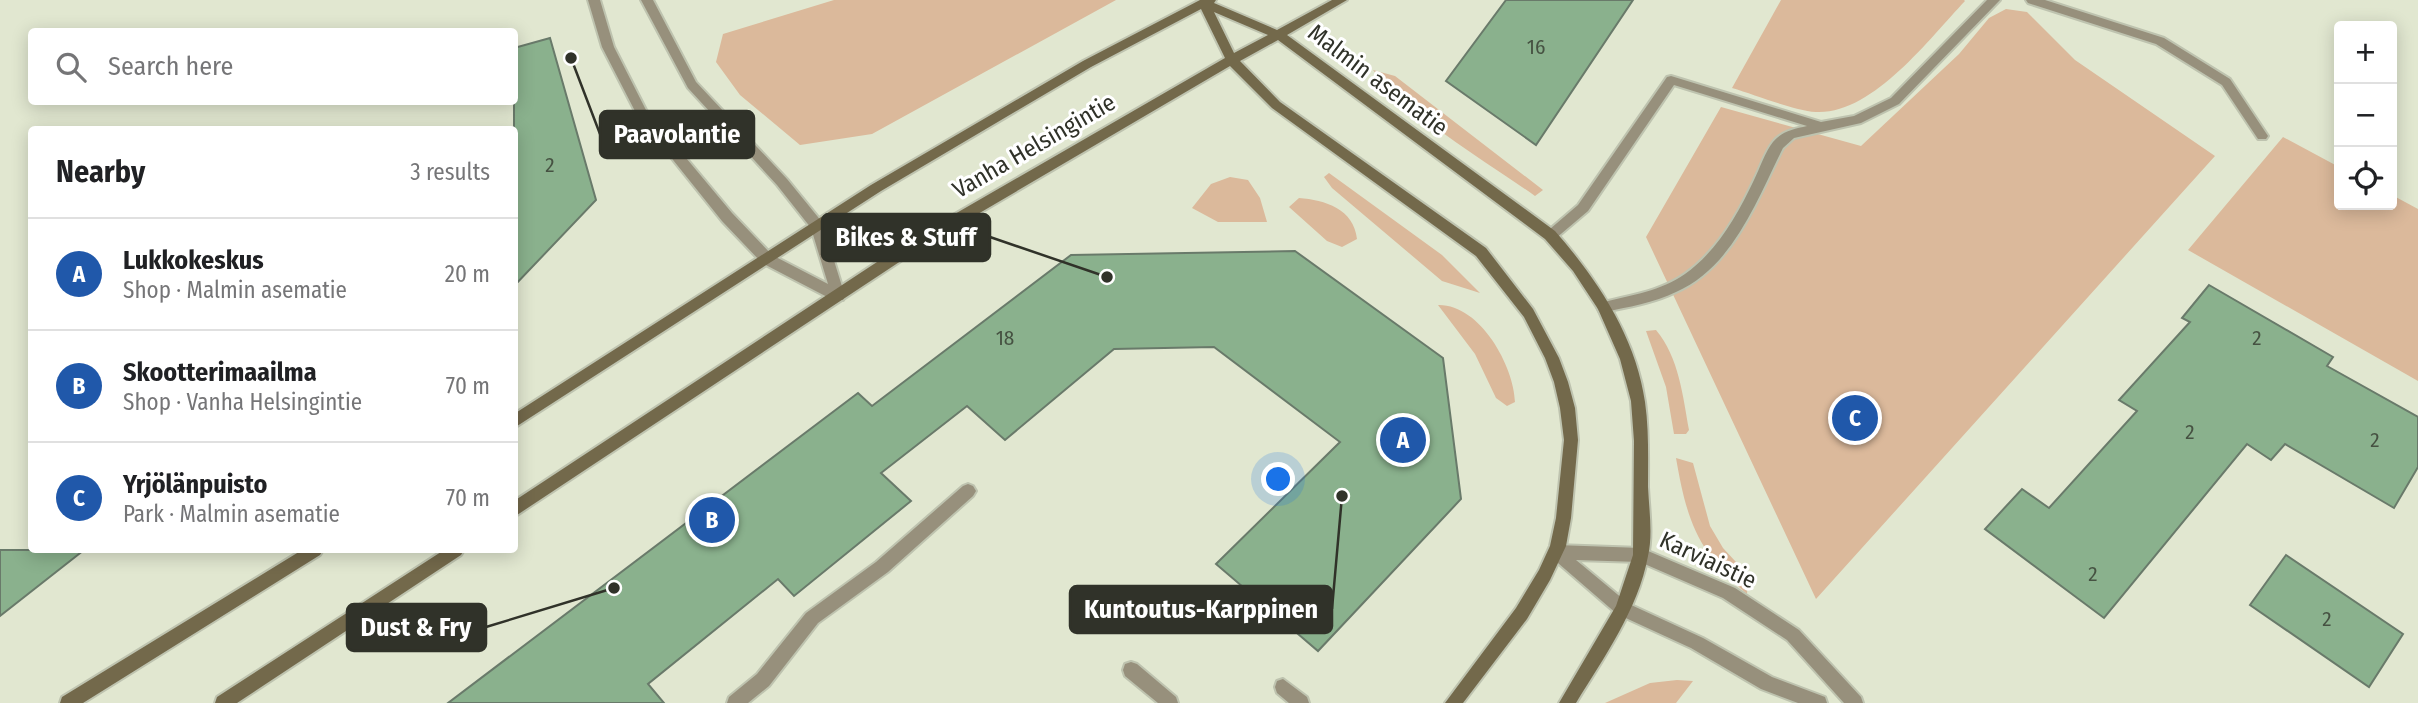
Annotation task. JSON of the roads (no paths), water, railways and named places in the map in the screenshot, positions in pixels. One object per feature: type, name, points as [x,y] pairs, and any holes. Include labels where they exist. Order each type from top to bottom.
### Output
[{"type":"main road","name":"Vanha Helsingintie","points":[[518,507],[920,241],[1341,0]]},
{"type":"main road","name":"Vanha Helsingintie","points":[[518,419],[817,226],[1087,64],[1207,1]]},
{"type":"main road","name":"Malmin asematie","points":[[1207,1],[1279,35],[1550,235],[1578,267],[1604,307],[1627,359],[1638,401],[1641,555],[1623,609],[1567,703]]},
{"type":"main road","points":[[1207,1],[1232,60],[1276,105],[1481,252],[1509,282],[1547,343],[1559,378],[1571,434],[1565,503],[1556,552],[1523,614],[1453,703]]},
{"type":"main road","points":[[68,703],[310,553]]},
{"type":"main road","points":[[223,703],[451,553]]},
{"type":"street","points":[[594,0],[608,47],[642,112],[727,217],[767,259],[838,296]]},
{"type":"street","points":[[648,0],[653,15],[692,85],[782,182],[817,226],[838,296]]},
{"type":"street","points":[[1604,307],[1658,294],[1690,279],[1724,246],[1778,145],[1790,135],[1857,120],[1895,101],[1994,0]]},
{"type":"street","points":[[2032,0],[2160,41],[2227,82],[2262,136]]},
{"type":"street","points":[[1550,235],[1583,208],[1671,80],[1821,126]]},
{"type":"street","points":[[735,703],[763,680],[812,618],[882,567],[968,491]]},
{"type":"street","points":[[1556,552],[1623,609],[1697,643],[1767,683],[1819,703]]},
{"type":"street","name":"Karviaistie","points":[[1556,552],[1641,555],[1729,593],[1793,635],[1855,703]]},
{"type":"street","points":[[1131,670],[1170,703]]},
{"type":"street","points":[[1283,687],[1301,703]]},
{"type":"place","name":"Paavolantie","points":[[571,58]]},
{"type":"place","name":"Bikes & Stuff","points":[[1107,277]]},
{"type":"place","name":"Yrjölänpuisto","points":[[1855,418]]},
{"type":"place","name":"Lukkokeskus","points":[[1403,440]]},
{"type":"place","name":"Kuntoutus-Karppinen","points":[[1342,496]]},
{"type":"place","name":"Skootterimaailma","points":[[712,520]]},
{"type":"place","name":"Dust & Fry","points":[[614,588]]}]
